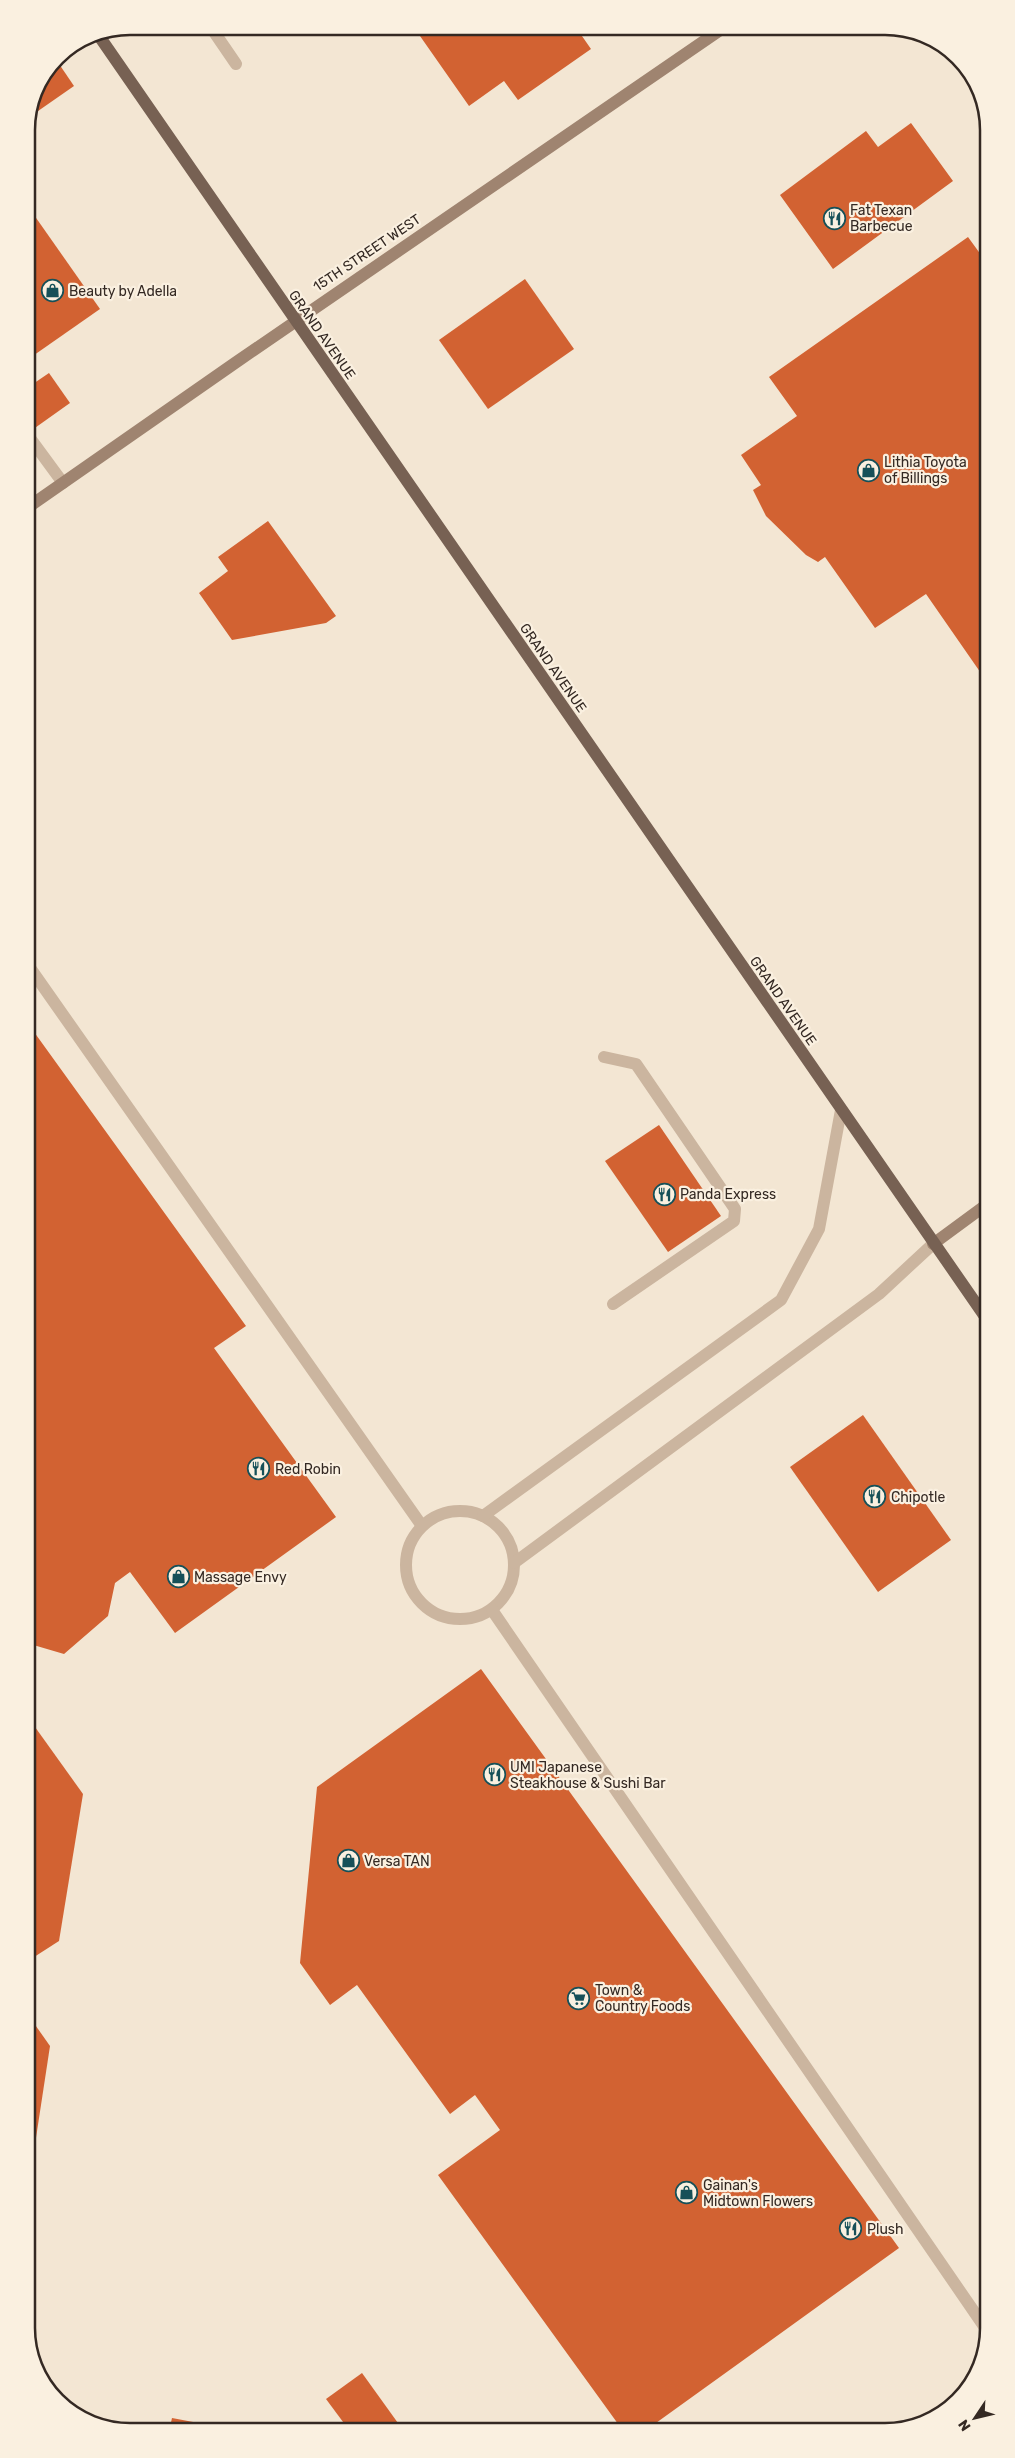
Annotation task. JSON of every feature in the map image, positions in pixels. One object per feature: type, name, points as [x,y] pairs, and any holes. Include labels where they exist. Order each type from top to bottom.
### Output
[{"type":"main road","name":"GRAND AVENUE","points":[[101,40],[980,1310]]},
{"type":"street","name":"15TH STREET WEST","points":[[35,502],[713,35]]},
{"type":"street","points":[[933,1244],[980,1209]]},
{"type":"lane","points":[[216,35],[236,64]]},
{"type":"lane","points":[[35,445],[62,483]]},
{"type":"lane","points":[[35,975],[422,1526]]},
{"type":"lane","points":[[604,1057],[636,1064],[735,1208],[734,1221],[613,1304]]},
{"type":"lane","points":[[483,1516],[781,1300],[818,1229],[840,1110]]},
{"type":"lane","points":[[514,1563],[879,1294],[933,1244]]},
{"type":"lane","points":[[451,1511],[467,1511],[483,1516],[495,1523],[511,1546],[514,1563],[512,1581],[505,1597],[492,1610],[475,1618],[457,1620],[439,1616],[425,1607],[414,1595],[407,1579],[406,1563],[408,1549],[413,1536],[435,1516],[451,1511]]},
{"type":"lane","points":[[492,1610],[980,2320]]},
{"type":"building","points":[[419,35],[581,35],[591,49],[518,100],[504,81],[469,106]]},
{"type":"building","points":[[60,65],[74,86],[37,112],[42,93]]},
{"type":"building","points":[[911,123],[953,181],[833,269],[780,195],[866,131],[878,147]]},
{"type":"building","points":[[35,216],[100,309],[35,354]]},
{"type":"building","name":"Lithia Toyota of Billings","points":[[968,237],[980,254],[980,672],[926,594],[875,628],[825,557],[818,562],[806,555],[766,516],[753,490],[761,485],[741,455],[797,416],[769,377]]},
{"type":"building","points":[[525,279],[574,349],[488,409],[439,340]]},
{"type":"building","points":[[49,373],[70,403],[35,428],[35,383]]},
{"type":"building","points":[[268,521],[336,616],[326,623],[232,640],[199,593],[228,571],[218,557]]},
{"type":"building","points":[[35,1033],[246,1326],[214,1348],[336,1517],[175,1633],[130,1572],[115,1583],[108,1616],[64,1654],[35,1645]]},
{"type":"building","points":[[659,1125],[721,1216],[668,1252],[605,1161]]},
{"type":"building","points":[[863,1415],[951,1540],[878,1592],[790,1467]]},
{"type":"building","points":[[481,1669],[899,2248],[656,2423],[617,2423],[438,2175],[500,2130],[475,2095],[450,2114],[357,1985],[330,2005],[300,1963],[317,1787]]},
{"type":"building","points":[[35,1727],[83,1794],[59,1941],[35,1956]]},
{"type":"building","points":[[35,2025],[50,2046],[35,2144]]},
{"type":"building","points":[[362,2373],[398,2423],[344,2423],[326,2399]]},
{"type":"building","points":[[172,2418],[198,2423],[171,2423]]},
{"type":"place","name":"Fat Texan Barbecue","points":[[834,218]]},
{"type":"place","name":"Beauty by Adella","points":[[53,291]]},
{"type":"place","name":"Lithia Toyota of Billings","points":[[868,470]]},
{"type":"place","name":"Panda Express","points":[[664,1194]]},
{"type":"place","name":"Red Robin","points":[[259,1469]]},
{"type":"place","name":"Chipotle","points":[[875,1497]]},
{"type":"place","name":"Massage Envy","points":[[178,1577]]},
{"type":"place","name":"UMI Japanese Steakhouse & Sushi Bar","points":[[494,1775]]},
{"type":"place","name":"Versa TAN","points":[[348,1861]]},
{"type":"place","name":"Town & Country Foods","points":[[579,1998]]},
{"type":"place","name":"Gainan's Midtown Flowers","points":[[687,2193]]},
{"type":"place","name":"Plush","points":[[851,2229]]}]
